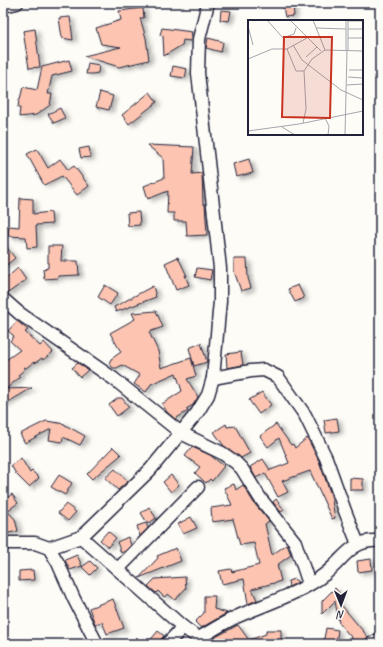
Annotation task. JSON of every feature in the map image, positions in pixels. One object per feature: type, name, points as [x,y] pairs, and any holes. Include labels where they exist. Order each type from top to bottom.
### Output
[{"type":"street","points":[[3,6],[17,3]]},
{"type":"street","points":[[3,543],[35,543],[49,548],[81,537],[150,470],[197,413],[208,395],[213,378],[220,301],[220,268],[198,73],[199,39],[208,3]]},
{"type":"street","points":[[3,300],[19,313],[114,378],[180,433],[222,453],[242,469],[260,498],[295,542],[309,584]]},
{"type":"street","points":[[213,378],[264,370],[278,377],[305,415],[326,458],[358,544]]},
{"type":"street","points":[[118,569],[198,487]]},
{"type":"street","points":[[81,537],[183,627],[203,641],[234,618],[275,602],[325,574],[348,551],[358,544],[367,541],[380,541]]},
{"type":"street","points":[[49,548],[58,563],[74,599],[97,644]]},
{"type":"street","points":[[168,644],[183,627]]},
{"type":"street","points":[[371,644],[380,639]]},
{"type":"building","points":[[293,5],[294,16],[285,17],[283,7]]},
{"type":"building","points":[[143,8],[144,18],[140,18],[146,38],[149,60],[119,67],[84,56],[121,47],[101,44],[96,28],[121,20],[119,11]]},
{"type":"building","points":[[221,10],[231,11],[229,21],[220,20]]},
{"type":"building","points":[[70,17],[73,40],[62,38],[59,18]]},
{"type":"building","points":[[162,28],[192,32],[190,41],[183,40],[182,45],[164,56],[163,36],[160,35]]},
{"type":"building","points":[[35,29],[40,67],[29,68],[23,31]]},
{"type":"building","points":[[208,38],[223,42],[221,52],[206,48]]},
{"type":"building","points":[[69,60],[72,71],[52,76],[48,94],[52,94],[50,105],[36,115],[19,117],[19,99],[23,87],[37,90],[42,67]]},
{"type":"building","points":[[88,63],[99,65],[98,73],[86,74]]},
{"type":"building","points":[[173,66],[187,69],[185,78],[171,76]]},
{"type":"building","points":[[100,92],[113,96],[109,110],[96,107]]},
{"type":"building","points":[[150,92],[157,102],[129,124],[122,115]]},
{"type":"building","points":[[60,108],[65,118],[54,123],[48,114]]},
{"type":"building","points":[[147,145],[194,147],[192,174],[202,173],[203,204],[205,204],[207,235],[187,236],[186,221],[174,221],[174,213],[167,213],[168,191],[148,199],[144,186],[164,178],[163,158]]},
{"type":"building","points":[[89,147],[91,157],[81,158],[79,149]]},
{"type":"building","points":[[37,149],[48,168],[60,159],[68,170],[74,166],[89,186],[77,195],[62,176],[44,185],[27,154]]},
{"type":"building","points":[[249,159],[253,173],[236,177],[233,164]]},
{"type":"building","points":[[20,198],[33,199],[33,214],[51,212],[52,224],[36,225],[37,247],[27,248],[26,237],[8,236],[9,226],[19,227]]},
{"type":"building","points":[[139,212],[140,225],[128,226],[127,213]]},
{"type":"building","points":[[3,243],[15,258],[3,268]]},
{"type":"building","points":[[48,246],[62,246],[61,261],[78,261],[79,275],[58,276],[58,278],[44,279],[43,269],[48,268]]},
{"type":"building","points":[[178,257],[187,276],[185,275],[189,285],[176,290],[165,263]]},
{"type":"building","points":[[234,259],[247,259],[248,278],[251,288],[241,291],[234,271]]},
{"type":"building","points":[[18,268],[26,280],[8,293],[3,292],[3,281]]},
{"type":"building","points":[[197,268],[212,270],[210,280],[195,277]]},
{"type":"building","points":[[105,285],[118,293],[110,305],[98,297]]},
{"type":"building","points":[[298,285],[304,298],[295,302],[288,289]]},
{"type":"building","points":[[153,286],[156,297],[116,312],[114,307]]},
{"type":"building","points":[[156,311],[163,327],[149,332],[158,351],[161,368],[191,358],[196,376],[187,379],[198,397],[193,405],[186,409],[188,411],[175,419],[167,412],[162,404],[182,391],[176,373],[151,384],[146,392],[134,384],[140,375],[122,365],[117,368],[113,368],[109,363],[111,359],[121,352],[110,333],[135,319],[132,313]]},
{"type":"building","points":[[17,321],[28,330],[25,332],[40,346],[44,342],[53,352],[43,360],[42,358],[26,368],[24,367],[24,370],[18,375],[20,377],[6,389],[32,388],[3,405],[3,362],[20,350],[10,341],[14,336],[8,331]]},
{"type":"building","points":[[201,343],[207,362],[194,366],[189,348]]},
{"type":"building","points":[[241,352],[243,365],[227,368],[226,354]]},
{"type":"building","points":[[78,363],[88,370],[80,377],[72,368]]},
{"type":"building","points":[[262,392],[271,405],[259,414],[249,400]]},
{"type":"building","points":[[118,398],[122,398],[129,407],[117,416],[109,405]]},
{"type":"building","points":[[337,418],[339,431],[326,433],[324,420]]},
{"type":"building","points":[[46,421],[65,424],[85,436],[80,445],[63,437],[62,442],[49,440],[51,429],[25,443],[20,434]]},
{"type":"building","points":[[226,424],[227,427],[235,426],[250,453],[241,458],[224,446],[214,432]]},
{"type":"building","points":[[276,424],[291,445],[293,444],[295,448],[307,438],[309,441],[319,461],[331,495],[335,518],[332,519],[310,471],[282,481],[288,492],[278,497],[265,473],[256,478],[250,467],[263,459],[270,470],[268,471],[289,463],[279,438],[268,447],[260,436]]},
{"type":"building","points":[[113,447],[121,455],[92,479],[87,474]]},
{"type":"building","points":[[192,447],[210,455],[224,466],[212,481],[210,479],[206,483],[195,473],[200,467],[185,456]]},
{"type":"building","points":[[21,458],[30,473],[32,471],[39,478],[29,487],[16,474],[11,465]]},
{"type":"building","points":[[115,469],[128,481],[118,490],[105,478]]},
{"type":"building","points":[[59,475],[72,483],[65,495],[51,487]]},
{"type":"building","points":[[171,475],[179,485],[171,492],[163,482]]},
{"type":"building","points":[[350,478],[363,479],[363,490],[350,490]]},
{"type":"building","points":[[234,484],[236,490],[243,485],[254,503],[269,521],[265,524],[272,555],[287,544],[291,555],[277,565],[281,581],[252,589],[257,600],[248,604],[244,579],[222,584],[219,571],[231,569],[232,572],[259,565],[254,543],[240,545],[233,519],[212,522],[211,508],[232,505],[224,488]]},
{"type":"building","points":[[12,494],[18,503],[7,511],[15,519],[18,531],[5,534],[3,526],[3,501]]},
{"type":"building","points":[[276,499],[284,510],[281,512],[273,502]]},
{"type":"building","points":[[66,504],[76,512],[68,521],[58,513]]},
{"type":"building","points":[[149,507],[156,518],[148,524],[141,513]]},
{"type":"building","points":[[191,517],[197,528],[183,534],[178,524]]},
{"type":"building","points":[[146,523],[148,528],[140,536],[137,526]]},
{"type":"building","points":[[108,531],[116,538],[108,547],[100,540]]},
{"type":"building","points":[[128,537],[131,545],[121,553],[117,542]]},
{"type":"building","points":[[176,548],[181,561],[139,578],[158,558],[157,556]]},
{"type":"building","points":[[77,555],[82,566],[70,570],[65,560]]},
{"type":"building","points":[[371,559],[372,570],[358,572],[357,561]]},
{"type":"building","points":[[90,561],[97,568],[90,575],[82,567]]},
{"type":"building","points":[[33,570],[34,580],[19,581],[19,571]]},
{"type":"building","points":[[185,577],[186,588],[175,600],[168,594],[164,597],[158,591],[156,593],[148,586],[155,579]]},
{"type":"building","points":[[294,579],[298,582],[289,587],[288,581]]},
{"type":"building","points":[[335,588],[341,595],[337,600],[368,637],[363,644],[357,644],[339,623],[335,601],[322,614],[322,601]]},
{"type":"building","points":[[204,596],[215,596],[214,609],[227,613],[201,628],[195,622],[204,613]]},
{"type":"building","points":[[113,599],[124,628],[107,634],[102,622],[95,624],[89,608]]},
{"type":"building","points":[[238,625],[249,640],[266,634],[266,630],[281,630],[281,642],[250,641],[252,644],[218,644],[212,639]]},
{"type":"building","points":[[326,628],[338,630],[336,644],[323,644]]},
{"type":"building","points":[[158,631],[164,636],[161,639],[160,644],[147,644]]}]
